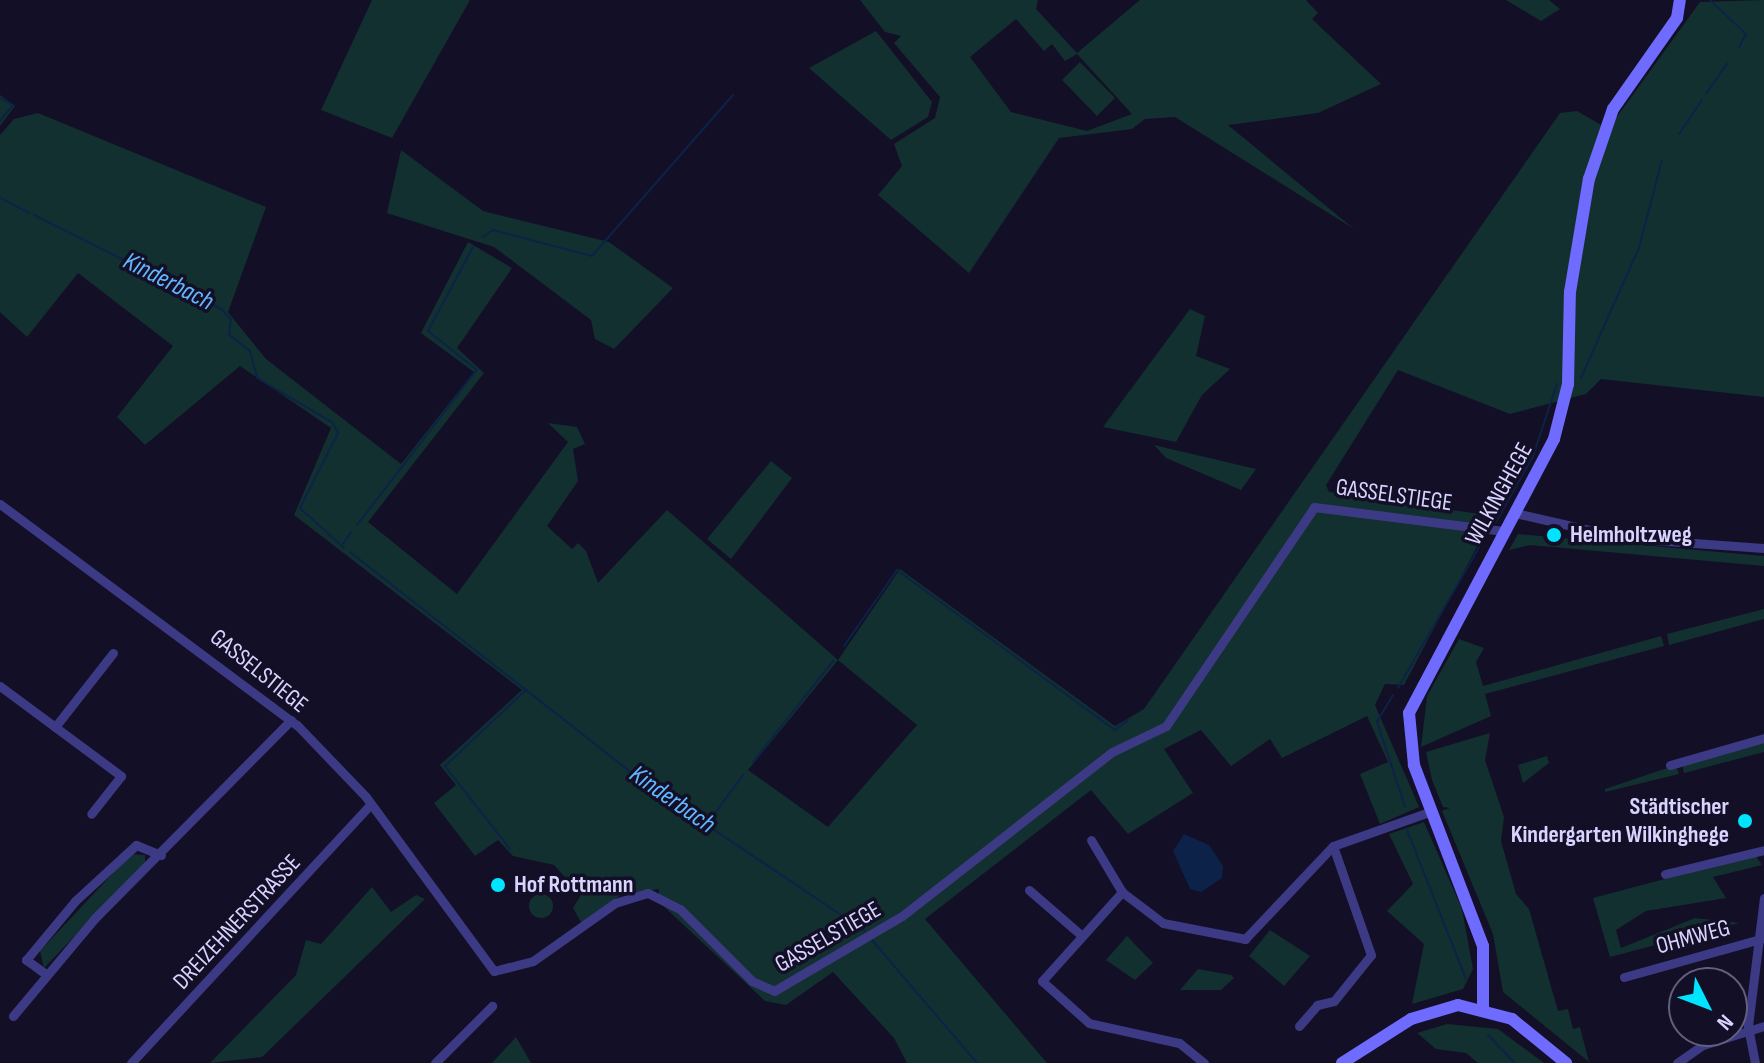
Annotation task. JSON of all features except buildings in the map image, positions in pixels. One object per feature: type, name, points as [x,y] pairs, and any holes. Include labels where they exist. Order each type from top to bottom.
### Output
[{"type":"street","name":"WILKINGHEGE","points":[[1483,1007],[1480,935],[1409,745],[1411,705],[1515,513],[1563,408],[1575,252],[1605,126],[1677,18],[1680,0]]},
{"type":"street","name":"GASSELSTIEGE","points":[[0,504],[291,720],[370,805],[494,971],[549,953],[635,894],[660,895],[769,990],[874,933],[1112,752],[1166,726],[1314,507],[1505,531]]},
{"type":"street","points":[[1515,513],[1624,538],[1764,548]]},
{"type":"street","points":[[55,727],[113,653]]},
{"type":"street","points":[[0,686],[121,776],[91,814]]},
{"type":"street","points":[[13,1016],[47,975],[291,720]]},
{"type":"street","points":[[1670,765],[1764,738]]},
{"type":"street","name":"DREIZEHNERSTRASSE","points":[[131,1063],[370,805]]},
{"type":"street","points":[[1091,840],[1122,892],[1163,923],[1245,939],[1333,846],[1432,811]]},
{"type":"street","points":[[47,975],[26,960],[75,901],[136,845],[161,855]]},
{"type":"street","points":[[1299,1026],[1317,1005],[1334,1001],[1371,955],[1333,846]]},
{"type":"street","points":[[1665,874],[1764,850]]},
{"type":"street","points":[[1029,890],[1081,935]]},
{"type":"street","points":[[1122,892],[1045,976],[1047,989],[1089,1023],[1179,1043],[1204,1063]]},
{"type":"street","points":[[1755,1063],[1748,1026],[1764,898]]},
{"type":"street","name":"OHMWEG","points":[[1624,977],[1760,939]]},
{"type":"street","name":"OHMWEG","points":[[1635,984],[1640,972]]},
{"type":"street","points":[[435,1063],[492,1006]]},
{"type":"street","points":[[1342,1063],[1421,1014],[1483,1007],[1566,1063]]},
{"type":"street","points":[[1748,1026],[1764,1026]]},
{"type":"street","points":[[1677,1063],[1708,1047]]},
{"type":"green space","points":[[372,0],[470,0],[392,138],[321,110]]},
{"type":"green space","points":[[860,0],[1038,0],[1036,9],[1077,53],[1140,0],[1306,0],[1318,13],[1312,19],[1381,84],[1318,113],[1228,125],[1354,229],[1175,117],[1145,119],[1132,129],[1059,138],[969,273],[878,195],[902,166],[894,144],[935,118],[940,97],[894,43],[901,36],[885,32]],"holes":[[[1016,19],[1044,51],[1052,44],[1065,61],[1077,54],[1132,114],[1087,131],[1011,112],[970,57]]]},
{"type":"green space","points":[[1506,0],[1549,0],[1560,9],[1541,21]]},
{"type":"green space","points":[[1764,0],[1764,397],[1601,379],[1586,394],[1510,414],[1398,370],[1326,485],[1329,492],[1493,516],[1404,685],[1385,684],[1375,705],[1419,807],[1380,824],[1360,774],[1388,762],[1367,716],[1282,758],[1270,739],[1231,766],[1201,730],[1164,749],[1193,793],[1128,834],[1091,790],[925,919],[1047,1063],[907,1063],[894,1038],[833,972],[786,1005],[765,1001],[658,901],[659,889],[621,895],[582,924],[573,908],[581,895],[554,865],[513,856],[498,840],[475,856],[434,803],[456,785],[440,765],[522,690],[294,515],[331,428],[240,366],[145,445],[117,417],[173,346],[78,273],[27,337],[0,312],[0,135],[14,119],[38,113],[266,207],[228,312],[266,359],[401,464],[474,372],[421,333],[468,242],[512,268],[457,348],[484,373],[368,522],[457,594],[568,442],[548,423],[577,427],[585,444],[573,449],[578,481],[547,526],[572,549],[578,543],[586,551],[598,583],[667,510],[838,660],[900,569],[1115,726],[1144,709],[1560,113],[1577,111],[1608,129],[1700,2]],"holes":[[[838,660],[917,725],[828,827],[748,770]]]},
{"type":"green space","points":[[876,31],[932,102],[928,117],[891,140],[809,68]]},
{"type":"green space","points":[[1080,62],[1115,98],[1097,116],[1062,80]]},
{"type":"green space","points":[[0,95],[15,106],[0,126]]},
{"type":"green space","points":[[401,150],[483,211],[609,242],[673,288],[614,349],[595,339],[591,320],[494,247],[387,213]]},
{"type":"green space","points":[[1190,309],[1205,316],[1196,356],[1230,369],[1202,395],[1176,442],[1103,427]]},
{"type":"green space","points":[[1154,445],[1256,469],[1241,490],[1166,458]]},
{"type":"green space","points":[[771,461],[792,478],[731,559],[707,539]]},
{"type":"green space","points":[[1518,534],[1764,556],[1764,566],[1530,545],[1509,550]]},
{"type":"green space","points":[[1764,609],[1764,619],[1669,645],[1667,634]]},
{"type":"green space","points":[[1661,636],[1664,646],[1485,694],[1491,716],[1421,747],[1427,696],[1459,639],[1484,648],[1476,662],[1483,686]]},
{"type":"green space","points":[[1490,733],[1485,760],[1504,817],[1501,841],[1516,894],[1529,909],[1558,1011],[1568,1009],[1573,1029],[1580,1027],[1589,1062],[1503,992],[1493,934],[1442,811],[1450,808],[1443,807],[1432,780],[1426,752]]},
{"type":"green space","points":[[1764,743],[1764,752],[1684,773],[1682,764]]},
{"type":"green space","points":[[1547,756],[1549,763],[1523,783],[1518,765]]},
{"type":"green space","points":[[1676,765],[1679,774],[1605,792],[1605,789]]},
{"type":"green space","points":[[1424,822],[1462,909],[1473,969],[1463,989],[1412,1004],[1424,944],[1387,911],[1413,884],[1389,834]]},
{"type":"green space","points":[[131,854],[145,855],[145,863],[44,968],[40,951]]},
{"type":"green space","points":[[1755,855],[1762,865],[1713,877],[1726,898],[1646,911],[1616,930],[1621,948],[1695,918],[1739,923],[1610,957],[1593,898]]},
{"type":"green space","points":[[372,887],[391,912],[416,895],[425,899],[262,1057],[210,1063],[296,975],[306,940],[321,944]]},
{"type":"green space","points":[[541,894],[550,897],[553,906],[550,915],[541,918],[532,915],[529,906],[532,897]]},
{"type":"green space","points":[[1270,930],[1310,956],[1284,986],[1249,956]]},
{"type":"green space","points":[[1127,936],[1153,963],[1135,980],[1106,960]]},
{"type":"green space","points":[[1198,969],[1234,978],[1221,990],[1180,990]]},
{"type":"green space","points":[[1447,1024],[1498,1029],[1544,1063],[1478,1063],[1466,1053],[1436,1049],[1417,1033]]},
{"type":"green space","points":[[516,1037],[531,1063],[492,1063]]},
{"type":"water","points":[[1184,834],[1209,845],[1223,866],[1222,878],[1201,892],[1190,889],[1173,851]]},
{"type":"waterway","points":[[1710,0],[1746,34],[1739,47]]},
{"type":"waterway","points":[[1706,94],[1727,64]]},
{"type":"waterway","points":[[483,237],[493,230],[592,256],[733,95]]},
{"type":"waterway","points":[[0,98],[13,105],[0,121]]},
{"type":"waterway","points":[[1679,134],[1702,100]]},
{"type":"waterway","points":[[1581,378],[1639,248],[1662,160]]},
{"type":"waterway","name":"Kinderbach","points":[[0,198],[29,213]]},
{"type":"waterway","name":"Kinderbach","points":[[34,215],[220,308],[231,319],[229,335],[250,351],[257,378],[332,422],[338,433],[300,508],[344,548]]},
{"type":"waterway","points":[[357,525],[477,370],[428,331],[473,247]]},
{"type":"waterway","points":[[1496,522],[1533,456],[1557,384]]},
{"type":"waterway","points":[[343,544],[351,532]]},
{"type":"waterway","points":[[1398,688],[1486,535]]},
{"type":"waterway","name":"Kinderbach","points":[[350,552],[647,785],[865,931]]},
{"type":"waterway","points":[[844,646],[897,570],[1115,730],[1128,720]]},
{"type":"waterway","points":[[753,762],[833,661]]},
{"type":"waterway","points":[[510,849],[445,766],[527,689]]},
{"type":"waterway","points":[[1393,695],[1377,722],[1405,806]]},
{"type":"waterway","points":[[707,824],[743,775]]},
{"type":"waterway","points":[[1407,830],[1466,979]]},
{"type":"waterway","name":"Kinderbach","points":[[872,940],[977,1063]]},
{"type":"waterway","points":[[1488,1035],[1515,1063]]},
{"type":"place","name":"Helmholtzweg","points":[[1554,535]]},
{"type":"place","name":"Städtischer Kindergarten Wilkinghege","points":[[1745,821]]},
{"type":"place","name":"Hof Rottmann","points":[[498,885]]}]
